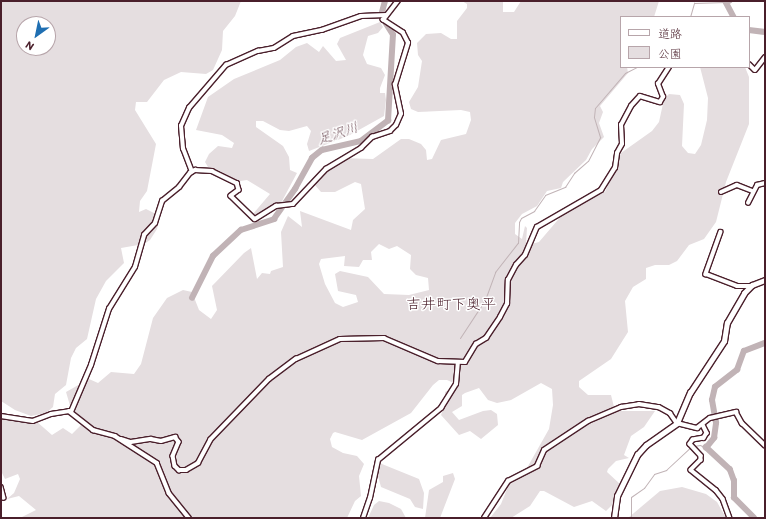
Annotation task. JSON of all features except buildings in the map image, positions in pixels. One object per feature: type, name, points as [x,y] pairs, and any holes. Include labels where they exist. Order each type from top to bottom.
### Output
[{"type":"street","points":[[71,412],[91,365],[108,309],[135,267],[144,235],[155,223],[162,201],[192,172],[202,169],[212,171],[237,184],[239,190],[231,196],[254,219],[276,206],[292,204],[326,169],[361,148],[372,137],[390,131],[400,118],[395,85],[408,43],[403,33],[383,20],[398,1]]},
{"type":"street","points":[[192,172],[183,149],[181,126],[189,108],[226,65],[258,51],[274,48],[293,36],[322,30],[361,16],[386,15]]},
{"type":"street","points":[[750,65],[755,70],[765,57]]},
{"type":"street","points":[[1,416],[33,421],[60,411],[71,412],[93,430],[132,442],[151,439],[161,441],[175,437],[179,442],[173,456],[175,466],[179,470],[186,470],[198,463],[210,440],[269,379],[296,359],[340,339],[384,338],[438,361],[458,363],[465,362],[476,344],[486,338],[500,318],[507,304],[508,280],[516,265],[525,255],[537,227],[601,190],[615,168],[617,153],[622,144],[622,125],[632,106],[640,96],[660,102],[663,97],[658,84],[668,68]]},
{"type":"street","points":[[748,202],[758,184],[765,183]]},
{"type":"street","points":[[722,192],[737,185],[753,191]]},
{"type":"street","points":[[721,232],[706,274],[737,286],[750,286],[765,280]]},
{"type":"street","points":[[614,518],[617,496],[637,455],[646,445],[678,423],[690,393],[719,350],[729,319],[750,286]]},
{"type":"street","points":[[363,518],[370,498],[378,460],[441,408],[456,384],[458,363]]},
{"type":"street","points":[[484,518],[508,481],[532,471],[542,458],[544,450],[588,421],[621,407],[639,404],[665,409],[678,423],[697,428],[703,425],[710,418],[736,412],[742,423],[765,445]]},
{"type":"street","points":[[703,425],[707,433],[704,438],[693,440],[690,444],[701,456],[701,460],[691,470],[716,490],[723,500],[730,518]]},
{"type":"street","points":[[121,439],[157,463],[169,493],[189,518]]},
{"type":"street","points":[[1,487],[4,498]]},
{"type":"green space","points":[[1,1],[241,1],[235,16],[223,31],[222,50],[213,70],[206,74],[181,72],[164,80],[147,102],[136,102],[135,110],[156,144],[147,191],[140,201],[139,212],[146,209],[160,216],[157,229],[150,240],[144,244],[121,248],[124,263],[106,281],[96,299],[87,339],[76,348],[71,358],[66,385],[55,394],[53,407],[46,413],[31,416],[15,410],[1,401]]},
{"type":"green space","points":[[462,1],[503,1],[503,12],[514,12],[521,1],[659,1],[654,16],[620,16],[620,68],[627,68],[628,73],[600,106],[603,112],[599,123],[604,137],[592,149],[586,160],[563,182],[561,188],[547,191],[537,206],[522,214],[515,223],[515,234],[522,239],[525,226],[527,228],[526,244],[528,245],[539,242],[568,208],[605,192],[621,153],[652,131],[659,122],[664,99],[669,94],[680,95],[684,104],[682,146],[688,153],[695,154],[701,145],[707,120],[708,98],[700,68],[745,68],[749,77],[749,124],[726,182],[716,222],[704,239],[689,245],[677,261],[669,265],[655,265],[646,268],[646,279],[633,287],[625,301],[628,332],[611,359],[579,381],[579,387],[588,395],[611,395],[615,411],[655,411],[644,427],[631,436],[624,455],[629,458],[616,461],[608,469],[607,472],[620,484],[614,503],[606,511],[592,501],[574,507],[544,491],[540,491],[530,506],[511,518],[490,518],[501,504],[511,479],[523,475],[549,429],[553,405],[552,389],[541,383],[511,400],[497,403],[488,400],[479,388],[462,395],[462,406],[452,412],[459,420],[483,411],[491,410],[497,414],[498,425],[481,439],[470,431],[459,435],[441,415],[445,404],[445,392],[458,385],[447,380],[439,380],[433,385],[411,413],[362,440],[335,432],[333,433],[330,439],[332,447],[343,453],[357,456],[364,464],[359,476],[361,496],[355,501],[347,518],[20,518],[36,510],[19,496],[7,499],[14,493],[20,479],[18,474],[5,479],[1,471],[1,417],[17,417],[28,423],[36,421],[52,435],[63,428],[72,434],[84,422],[71,409],[66,392],[89,379],[98,383],[111,372],[134,374],[141,364],[153,318],[167,298],[183,290],[192,292],[199,310],[211,319],[217,310],[212,286],[244,253],[251,248],[257,279],[262,273],[270,274],[271,271],[283,267],[281,232],[288,216],[302,227],[300,211],[351,230],[353,220],[365,209],[361,184],[355,182],[335,192],[321,192],[314,184],[316,177],[326,168],[340,158],[373,159],[401,139],[409,139],[421,144],[426,150],[427,160],[432,159],[441,140],[466,134],[471,120],[470,112],[461,110],[418,112],[411,109],[409,102],[418,87],[422,61],[418,55],[417,43],[426,34],[441,33],[451,39],[457,39],[457,21],[467,8],[467,4]],"holes":[[[379,244],[389,249],[397,246],[411,255],[410,269],[416,275],[428,278],[429,290],[409,295],[384,294],[368,277],[340,271],[335,274],[338,291],[356,295],[358,302],[343,307],[335,303],[325,284],[319,264],[321,259],[345,256],[344,266],[359,267],[363,260],[372,260],[371,252]]]},
{"type":"green space","points":[[380,22],[383,27],[378,33],[368,36],[363,55],[367,64],[381,68],[385,75],[380,88],[380,93],[385,93],[386,100],[384,116],[348,136],[309,151],[307,144],[311,131],[307,126],[289,131],[280,130],[263,121],[256,121],[256,127],[283,146],[289,157],[290,170],[297,173],[281,203],[259,215],[253,214],[270,194],[247,180],[234,182],[220,171],[208,167],[205,162],[209,154],[218,146],[232,148],[234,143],[222,135],[196,130],[208,97],[234,79],[280,60],[296,47],[307,43],[319,52],[323,46],[336,61],[346,60],[337,44],[340,38]]},
{"type":"green space","points":[[377,462],[419,479],[424,493],[423,509],[415,507],[410,499],[381,487],[375,465]]},
{"type":"green space","points":[[453,473],[455,479],[440,518],[425,518],[429,490],[443,482],[443,476]]},
{"type":"green space","points":[[682,487],[706,494],[717,502],[726,518],[628,518],[660,491]]},
{"type":"green space","points":[[379,501],[389,503],[401,509],[406,518],[368,518],[374,505]]},
{"type":"waterway","name":"足沢川","points":[[192,298],[213,256],[241,230],[274,219],[295,189],[312,158],[322,150],[361,141],[388,121],[393,35],[381,16],[385,1]]},
{"type":"waterway","points":[[730,1],[726,2],[733,16]]},
{"type":"waterway","points":[[690,16],[694,3],[726,2]]},
{"type":"waterway","points":[[750,30],[765,32]]},
{"type":"waterway","points":[[460,338],[485,300],[495,272],[518,243],[519,222],[521,218],[534,211],[545,195],[565,187],[574,173],[588,161],[600,137],[594,117],[595,108],[625,73],[635,68]]},
{"type":"waterway","points":[[754,518],[734,498],[734,481],[730,470],[706,448],[714,438],[716,423],[712,400],[715,387],[737,370],[744,351],[765,343]]},
{"type":"waterway","points":[[694,446],[700,445],[706,448]]},
{"type":"waterway","points":[[631,518],[631,497],[644,488],[654,474],[666,470],[691,447]]},
{"type":"district","name":"吉井町下奥平","points":[[451,305]]}]
